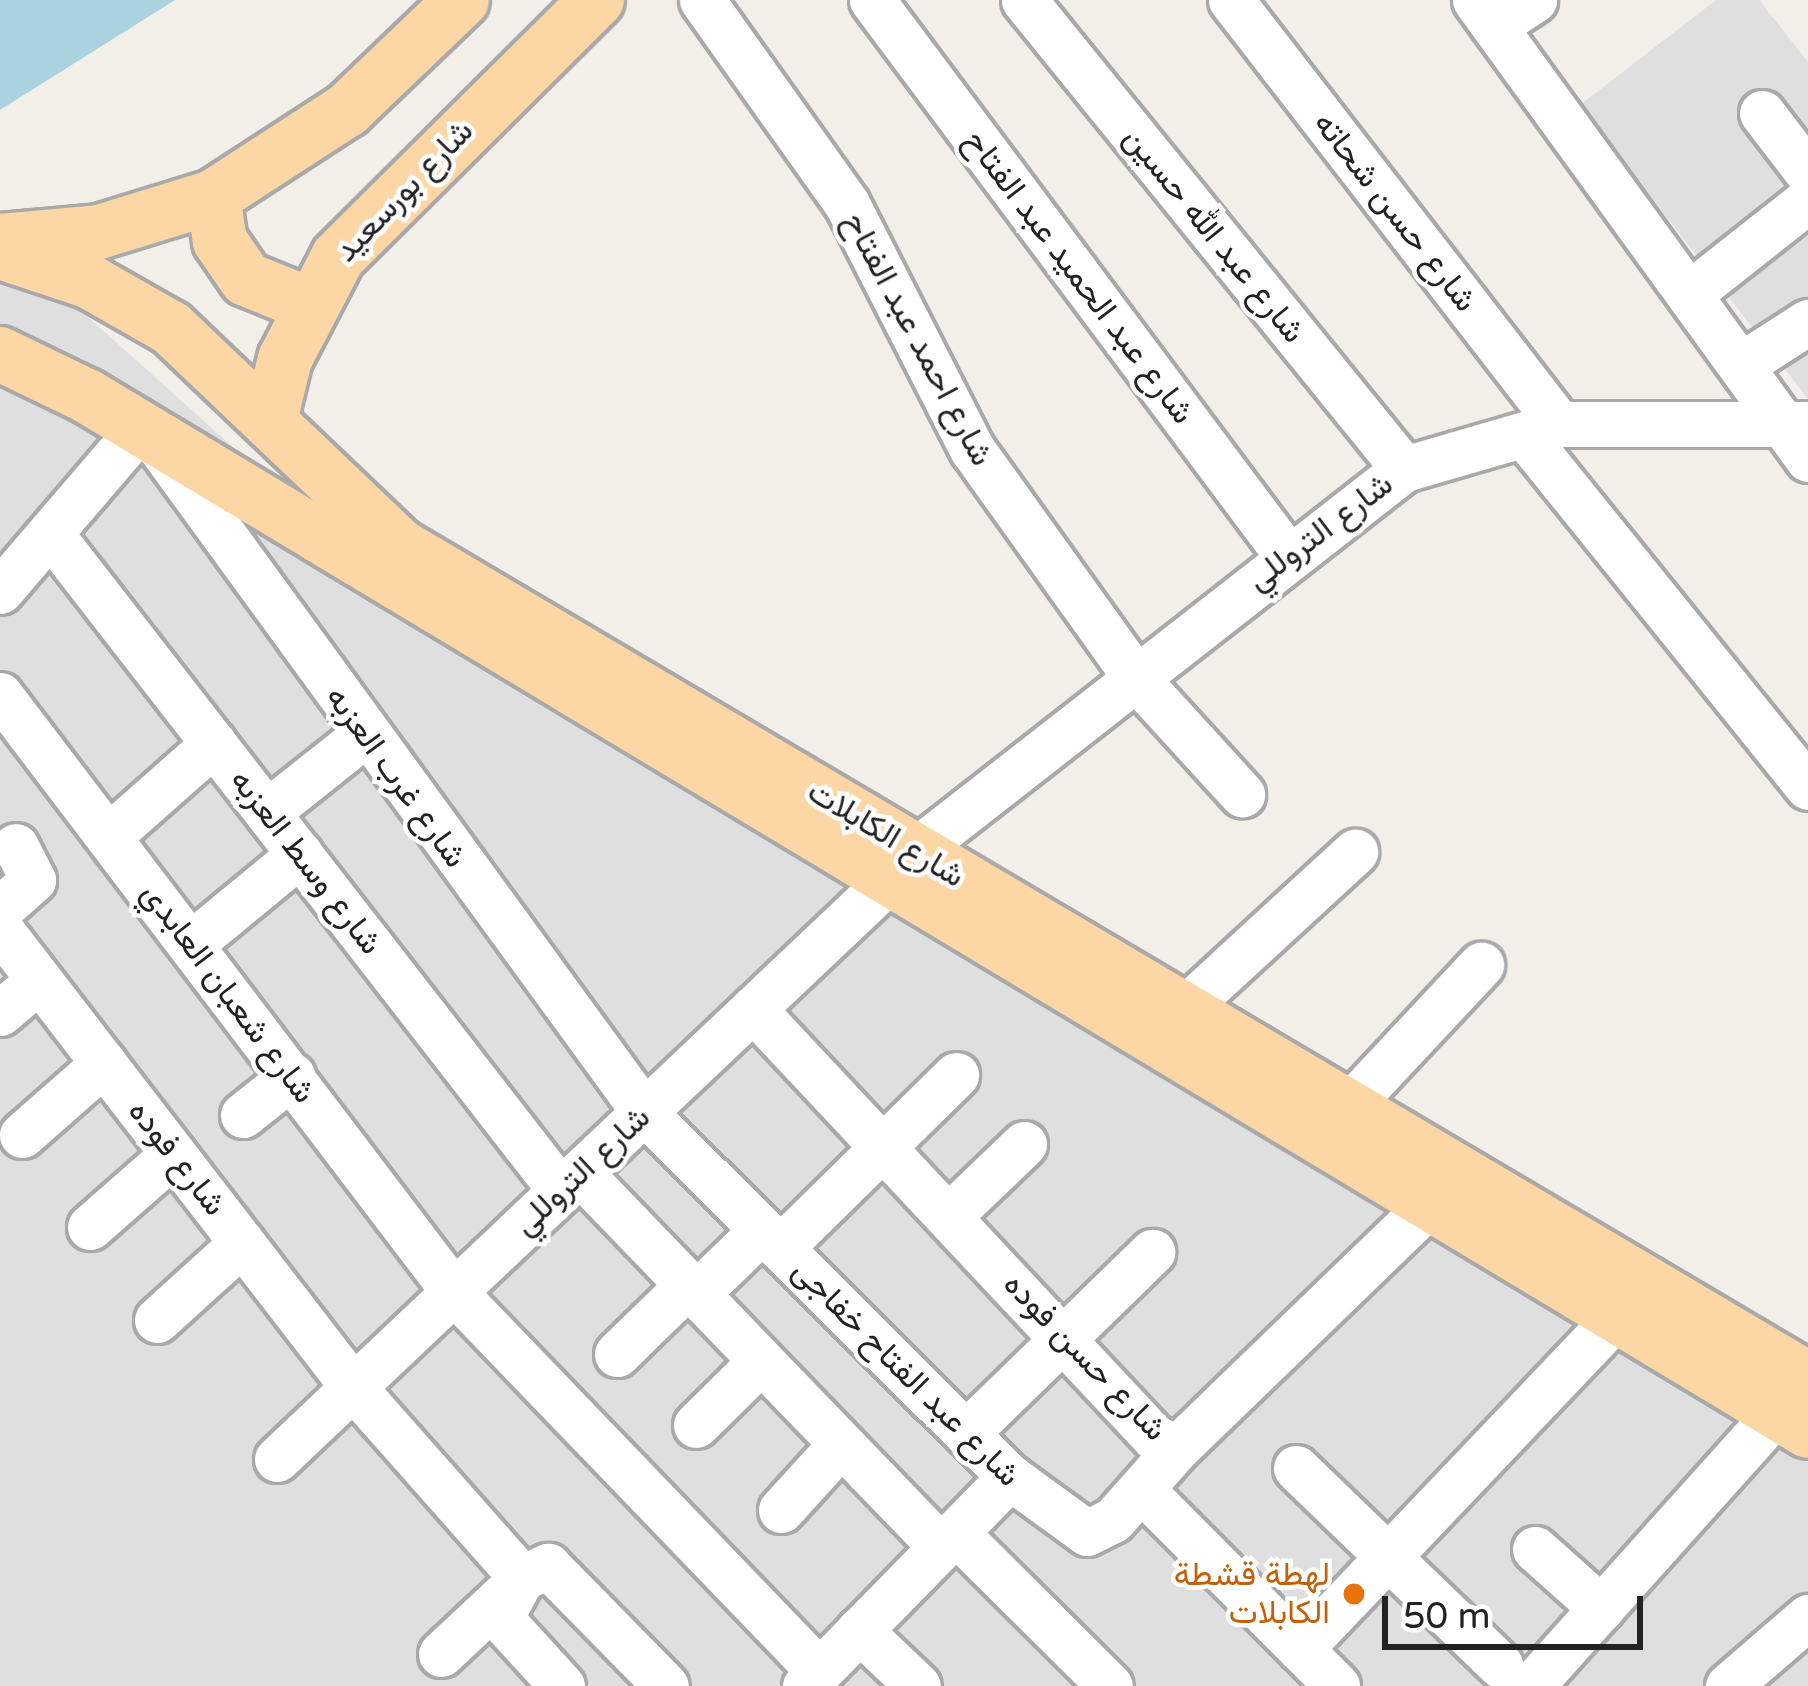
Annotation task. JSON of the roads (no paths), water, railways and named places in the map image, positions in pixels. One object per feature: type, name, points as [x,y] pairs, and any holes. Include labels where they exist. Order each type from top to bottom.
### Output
[{"type":"main road","points":[[0,241],[99,232],[213,197],[347,110],[462,0]]},
{"type":"main road","name":"شارع بورسعيد","points":[[270,420],[308,304],[388,201],[597,0]]},
{"type":"main road","points":[[213,197],[220,242],[246,279],[308,304]]},
{"type":"main road","name":"شارع الكابلات","points":[[0,252],[132,303],[208,356],[400,546],[1428,1206],[1616,1317],[1798,1408]]},
{"type":"main road","name":"شارع الكابلات","points":[[0,355],[146,433],[900,867],[1183,1010],[1348,1107],[1798,1408]]},
{"type":"street","name":"شارع احمد عبد الفتاح","points":[[702,0],[847,204],[972,449],[1135,677],[1242,794]]},
{"type":"street","name":"شارع عبد الحميد عبد الفتاح","points":[[872,0],[1286,554]]},
{"type":"street","name":"شارع عبد الله حسين","points":[[1024,0],[1404,469]]},
{"type":"street","name":"شارع حسن شحاته","points":[[1231,0],[1808,787]]},
{"type":"street","points":[[1534,0],[1484,13],[1741,365],[1799,435]]},
{"type":"street","points":[[1762,113],[1808,173]]},
{"type":"street","points":[[1689,295],[1808,200]]},
{"type":"street","points":[[1741,365],[1808,322]]},
{"type":"street","name":"شارع التروللي","points":[[277,1459],[900,867],[1286,554],[1404,469],[1542,429],[1799,435]]},
{"type":"street","points":[[0,591],[146,433]]},
{"type":"street","name":"شارع غرب العزبه","points":[[146,433],[644,1112]]},
{"type":"street","name":"شارع وسط العزبه","points":[[50,533],[300,854],[571,1182],[692,1290],[841,1444],[1110,1686]]},
{"type":"street","name":"شارع شعبان العابدي","points":[[0,695],[454,1292],[812,1679]]},
{"type":"street","points":[[267,812],[364,735]]},
{"type":"street","points":[[109,836],[214,743]]},
{"type":"street","points":[[0,909],[33,880],[16,846]]},
{"type":"street","points":[[1183,1010],[1355,852]]},
{"type":"street","points":[[192,944],[300,854]]},
{"type":"street","name":"شارع فوده","points":[[0,929],[353,1388],[513,1587],[500,1618],[562,1686]]},
{"type":"street","points":[[1348,1107],[1481,965]]},
{"type":"street","points":[[0,1013],[39,980]]},
{"type":"street","name":"شارع حسن فوده","points":[[753,1009],[1064,1339],[1177,1448],[1428,1206]]},
{"type":"street","points":[[22,1135],[104,1064]]},
{"type":"street","points":[[617,1354],[692,1290],[771,1239],[883,1147],[956,1075]]},
{"type":"street","points":[[244,1115],[292,1076]]},
{"type":"street","name":"شارع عبد الفتاح خفاجى","points":[[644,1112],[1010,1477],[1087,1533],[1143,1491],[1177,1448]]},
{"type":"street","points":[[949,1216],[1024,1144]]},
{"type":"street","points":[[90,1228],[173,1154]]},
{"type":"street","points":[[157,1320],[242,1243]]},
{"type":"street","points":[[966,1433],[1152,1252]]},
{"type":"street","points":[[1300,1649],[1616,1317]]},
{"type":"street","points":[[696,1425],[761,1361]]},
{"type":"street","points":[[1296,1468],[1515,1675],[1600,1608],[1798,1408]]},
{"type":"street","points":[[781,1510],[841,1444]]},
{"type":"street","points":[[812,1679],[1010,1477]]},
{"type":"street","name":"شارع حسن فوده","points":[[1143,1491],[1337,1686]]},
{"type":"street","points":[[1535,1549],[1600,1608]]},
{"type":"street","points":[[441,1654],[513,1587],[548,1566],[666,1686]]},
{"type":"street","points":[[1728,1686],[1808,1617]]},
{"type":"street","points":[[859,1630],[918,1686]]},
{"type":"water","points":[[0,0],[175,0],[0,110]]},
{"type":"place","name":"لهطة قشطة الكابلات","points":[[1354,1594]]}]
